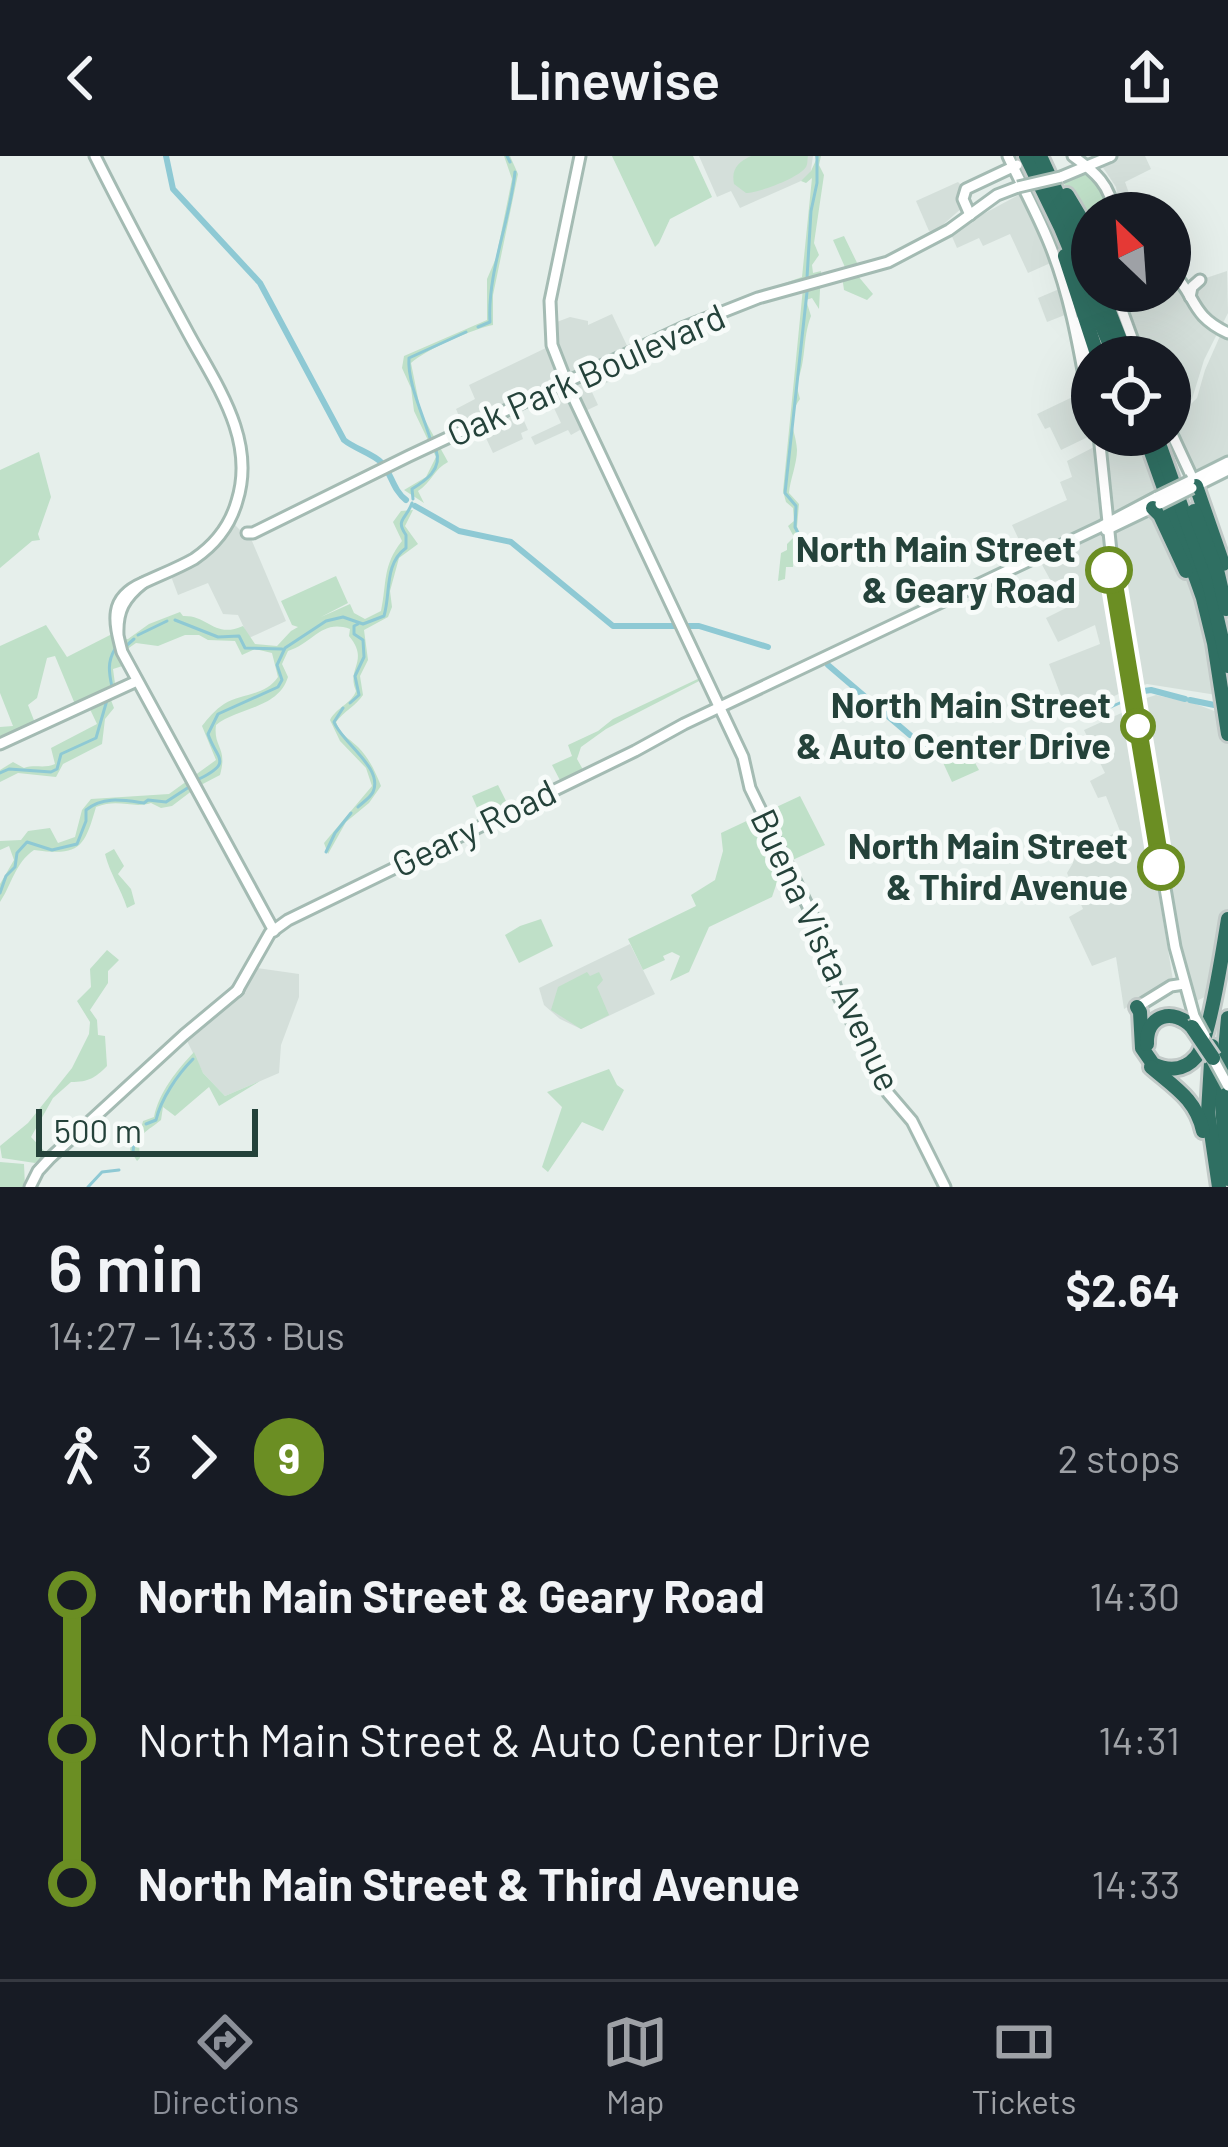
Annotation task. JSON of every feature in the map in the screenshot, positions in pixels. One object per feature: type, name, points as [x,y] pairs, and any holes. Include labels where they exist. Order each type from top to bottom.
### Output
[{"type":"highway","points":[[1024,159],[1111,336]]},
{"type":"highway","points":[[1024,159],[1071,213]]},
{"type":"highway","points":[[1024,159],[1071,235]]},
{"type":"highway","points":[[1024,159],[1071,239]]},
{"type":"highway","points":[[1061,228],[1060,240],[1091,336]]},
{"type":"highway","points":[[1160,456],[1211,631],[1226,704]]},
{"type":"highway","points":[[1161,456],[1204,589],[1228,734]]},
{"type":"highway","points":[[1162,456],[1210,587],[1228,666]]},
{"type":"highway","points":[[1164,456],[1215,565],[1228,620]]},
{"type":"highway","points":[[1221,471],[1205,485],[1194,486],[1218,546],[1228,599]]},
{"type":"highway","points":[[1157,503],[1211,631]]},
{"type":"highway","points":[[1218,1187],[1208,1086],[1228,919]]},
{"type":"highway","points":[[1137,1007],[1148,1059],[1160,1067],[1181,1067],[1201,1049],[1223,971]]},
{"type":"highway","points":[[1213,1058],[1193,1022],[1176,1016],[1159,1018],[1147,1034],[1150,1053],[1163,1063],[1187,1057],[1194,1048],[1223,971]]},
{"type":"highway","points":[[1137,1007],[1140,1054],[1196,1107],[1218,1187]]},
{"type":"highway","points":[[1227,1171],[1221,1086],[1228,1018]]},
{"type":"highway","points":[[1227,1171],[1228,1106]]},
{"type":"street","points":[[31,1184],[30,1164],[43,1164],[237,991],[252,977],[258,959],[274,938],[137,682],[118,635],[118,618],[130,593],[191,560],[220,536],[230,521],[244,465],[237,428],[95,156]]},
{"type":"street","name":"Buena Vista Avenue","points":[[580,156],[550,301],[552,345],[742,757],[754,797],[818,928],[838,995],[888,1093],[912,1121],[945,1187]]},
{"type":"street","points":[[1072,156],[1090,161],[1114,192]]},
{"type":"street","points":[[1064,172],[1074,161],[1072,156]]},
{"type":"street","name":"Oak Park Boulevard","points":[[230,521],[253,533],[720,312],[883,264],[950,230],[994,190],[1022,188],[1112,156]]},
{"type":"street","points":[[969,210],[967,193],[1024,159]]},
{"type":"street","points":[[1024,159],[1022,188],[1047,236],[1075,336]]},
{"type":"street","points":[[1022,188],[1045,220],[1083,336]]},
{"type":"street","points":[[1191,292],[1200,280]]},
{"type":"street","points":[[1191,299],[1201,316],[1228,337]]},
{"type":"street","points":[[1191,310],[1202,325],[1228,337]]},
{"type":"street","points":[[1099,456],[1110,578],[1181,985],[1193,1022],[1228,1082]]},
{"type":"street","points":[[1100,456],[1113,512],[1127,513]]},
{"type":"street","points":[[1176,456],[1198,472],[1221,471]]},
{"type":"street","points":[[1105,528],[1194,486],[1186,465]]},
{"type":"street","points":[[1105,528],[1107,497]]},
{"type":"street","points":[[1105,528],[1127,513],[1157,503]]},
{"type":"street","name":"Geary Road","points":[[272,932],[330,898],[677,729],[1105,528]]},
{"type":"street","points":[[0,744],[137,682]]},
{"type":"street","points":[[1137,1007],[1181,985]]},
{"type":"street","points":[[1213,1058],[1228,1082]]},
{"type":"shaded area","points":[[699,156],[813,156],[810,177],[740,208],[731,191],[717,197]]},
{"type":"shaded area","points":[[1115,156],[1145,156],[1151,169],[1125,182],[1129,192],[1117,192],[1102,166]]},
{"type":"shaded area","points":[[958,182],[963,187],[963,207],[937,230],[929,231],[916,201]]},
{"type":"shaded area","points":[[1024,192],[1055,261],[1028,273],[1010,234],[983,246],[979,238],[957,248],[950,232]]},
{"type":"shaded area","points":[[1227,271],[1228,313],[1220,329],[1201,317],[1192,287]]},
{"type":"shaded area","points":[[1064,287],[1070,313],[1047,322],[1038,298]]},
{"type":"shaded area","points":[[1191,310],[1217,334],[1192,399],[1191,336],[1131,336],[1123,312]]},
{"type":"shaded area","points":[[612,314],[630,352],[610,362],[617,378],[591,390],[598,405],[581,413],[587,426],[535,445],[531,437],[561,423],[546,391],[517,405],[528,430],[521,433],[523,439],[493,453],[479,423],[465,430],[456,409],[475,399],[469,385],[552,345],[549,325],[570,317],[588,321],[588,325]]},
{"type":"shaded area","points":[[1220,336],[1228,340],[1228,462],[1198,472],[1185,456],[1191,456],[1191,404]]},
{"type":"shaded area","points":[[1071,398],[1071,445],[1061,450],[1050,427],[1045,429],[1037,414]]},
{"type":"shaded area","points":[[1097,456],[1102,526],[1029,561],[1012,525],[1067,500],[1060,482],[1072,477],[1067,461]]},
{"type":"shaded area","points":[[1102,456],[1145,456],[1157,497],[1118,514],[1107,497]]},
{"type":"shaded area","points":[[1153,508],[1211,631],[1223,696],[1147,684],[1138,687],[1108,529]]},
{"type":"shaded area","points":[[231,521],[249,534],[286,621],[249,638],[238,615],[223,614],[208,583],[178,595],[169,571],[191,560]]},
{"type":"shaded area","points":[[1103,532],[1125,691],[1069,717],[1049,664],[1100,644],[1095,625],[1058,642],[1046,618],[1080,601],[1067,577],[1052,583],[1040,561]]},
{"type":"shaded area","points":[[1156,695],[1225,715],[1228,734],[1228,918],[1211,994],[1194,1002],[1140,700]]},
{"type":"shaded area","points":[[1128,710],[1173,980],[1124,1009],[1116,957],[1092,966],[1069,917],[1083,909],[1067,873],[1073,863],[1071,852],[1120,831],[1106,796],[1098,798],[1090,781],[1105,773],[1084,730]]},
{"type":"shaded area","points":[[630,944],[655,994],[581,1029],[544,1005],[539,988]]},
{"type":"shaded area","points":[[257,968],[299,974],[299,997],[281,1045],[279,1073],[225,1096],[203,1073],[184,1035],[244,987]]},
{"type":"green space","points":[[504,156],[510,156],[518,174],[493,295],[493,325],[451,340],[411,363],[421,413],[448,462],[418,491],[424,503],[404,490],[426,477],[436,457],[414,411],[402,368],[404,356],[487,320],[487,279],[496,258],[512,179]]},
{"type":"green space","points":[[612,156],[693,156],[712,197],[670,219],[655,247]]},
{"type":"green space","points":[[751,156],[808,156],[806,167],[795,176],[746,193],[734,184],[734,174]]},
{"type":"green space","points":[[815,156],[821,156],[824,175],[814,243],[819,255],[812,265],[813,273],[821,271],[819,309],[812,298],[806,300],[811,316],[796,384],[800,399],[792,419],[797,455],[789,493],[799,504],[797,527],[804,542],[795,547],[793,567],[786,567],[785,579],[778,581],[781,553],[794,537],[788,526],[794,521],[793,508],[783,491],[803,288],[780,293],[782,284],[802,277],[812,178],[801,181],[811,171]]},
{"type":"green space","points":[[1087,172],[1103,192],[1071,192],[1071,196],[1062,180]]},
{"type":"green space","points":[[844,236],[861,271],[858,276],[873,294],[867,300],[844,290],[842,276],[848,274],[833,240]]},
{"type":"green space","points":[[39,452],[51,497],[40,540],[32,541],[0,568],[0,470]]},
{"type":"green space","points":[[413,510],[405,526],[418,544],[399,558],[388,617],[364,630],[368,660],[360,676],[363,695],[336,722],[365,756],[381,786],[346,822],[328,854],[324,843],[372,786],[366,768],[340,741],[330,720],[356,691],[358,652],[350,629],[340,627],[324,629],[288,651],[282,664],[288,677],[276,695],[216,725],[220,775],[172,806],[112,803],[96,807],[83,841],[61,852],[34,850],[18,867],[0,902],[0,884],[14,860],[9,846],[0,850],[0,841],[21,840],[28,831],[50,828],[58,843],[75,837],[82,810],[91,799],[169,794],[216,760],[202,726],[212,714],[231,700],[267,688],[278,677],[272,653],[255,649],[242,655],[235,641],[185,635],[158,646],[136,643],[123,652],[129,664],[113,669],[116,691],[109,695],[114,708],[105,719],[102,744],[63,764],[56,777],[18,773],[0,782],[0,770],[13,762],[24,768],[55,764],[51,748],[97,724],[88,705],[77,709],[55,656],[47,658],[37,698],[28,705],[37,728],[0,744],[0,727],[13,726],[0,693],[0,646],[46,625],[67,657],[112,634],[119,640],[128,639],[149,624],[180,612],[225,630],[243,626],[255,644],[277,646],[298,627],[292,625],[281,601],[336,576],[348,603],[321,617],[350,604],[365,619],[381,611],[388,567],[402,541],[393,522],[401,511]]},
{"type":"green space","points":[[704,676],[581,747],[577,759],[586,775],[563,786],[552,765],[572,756],[568,745]]},
{"type":"green space","points":[[969,752],[979,770],[952,782],[940,756]]},
{"type":"green space","points":[[498,785],[511,811],[484,824],[472,796]]},
{"type":"green space","points":[[800,796],[825,845],[784,864],[790,879],[776,885],[772,897],[709,927],[689,972],[670,981],[680,956],[672,952],[643,970],[628,939],[696,906],[691,895],[715,880],[723,851],[721,833]]},
{"type":"green space","points":[[114,849],[124,866],[118,874],[131,889],[135,904],[127,908],[105,854]]},
{"type":"green space","points":[[541,919],[553,946],[519,963],[505,935]]},
{"type":"green space","points":[[107,950],[119,960],[108,971],[108,983],[90,1010],[97,1020],[98,1035],[105,1036],[107,1066],[91,1078],[71,1082],[53,1098],[31,1137],[47,1154],[35,1163],[2,1158],[0,1146],[28,1123],[72,1068],[90,1022],[77,1001],[91,987],[90,969]]},
{"type":"green space","points":[[587,972],[590,976],[599,972],[603,980],[597,987],[609,1015],[581,1029],[551,1010],[558,987]]},
{"type":"green space","points":[[194,1052],[203,1073],[225,1096],[260,1081],[219,1106],[209,1087],[175,1116],[163,1107],[161,1120],[141,1138],[137,1161],[130,1150],[134,1136],[143,1121],[154,1117],[164,1090]]},
{"type":"green space","points":[[609,1069],[624,1090],[603,1131],[582,1122],[548,1172],[542,1167],[562,1107],[547,1092]]},
{"type":"green space","points":[[0,1162],[24,1164],[25,1187],[0,1187]]},
{"type":"waterway","points":[[166,156],[173,189],[260,283],[344,440],[382,463],[406,500]]},
{"type":"waterway","points":[[507,156],[510,162]]},
{"type":"waterway","points":[[807,278],[817,156]]},
{"type":"waterway","points":[[478,327],[490,322],[492,285],[515,172]]},
{"type":"waterway","points":[[800,537],[795,527],[796,506],[785,493],[807,292]]},
{"type":"waterway","points":[[430,438],[409,358],[466,332]]},
{"type":"waterway","points":[[413,499],[412,489],[435,469],[436,450]]},
{"type":"waterway","points":[[199,779],[219,764],[208,734],[218,714],[278,687],[282,680],[277,665],[285,648],[326,621],[343,617],[363,624],[384,616],[391,570],[406,548],[401,522],[412,503]]},
{"type":"waterway","points":[[415,506],[459,531],[511,542],[613,626],[675,626]]},
{"type":"waterway","points":[[175,620],[218,637],[239,636],[245,648],[282,649]]},
{"type":"waterway","points":[[138,635],[167,621]]},
{"type":"waterway","points":[[350,703],[359,695],[355,676],[364,657],[363,640],[354,634],[358,624]]},
{"type":"waterway","points":[[689,626],[768,647]]},
{"type":"waterway","points":[[126,646],[134,639]]},
{"type":"waterway","points":[[112,687],[109,668],[115,649]]},
{"type":"waterway","points":[[828,665],[910,735]]},
{"type":"waterway","points":[[1144,691],[1185,699]]},
{"type":"waterway","points":[[0,773],[57,769],[61,754],[96,738],[107,700]]},
{"type":"waterway","points":[[1190,700],[1224,707]]},
{"type":"waterway","points":[[1088,717],[1122,702]]},
{"type":"waterway","points":[[343,708],[334,722],[368,765],[375,783],[372,794],[358,807]]},
{"type":"waterway","points":[[919,743],[931,750],[1035,741]]},
{"type":"waterway","points":[[0,893],[15,867],[17,853],[27,842],[52,850],[77,844],[86,810],[93,806],[113,800],[166,802],[189,787]]},
{"type":"waterway","points":[[326,852],[351,813]]},
{"type":"waterway","points":[[146,1124],[156,1120],[170,1088],[193,1059]]},
{"type":"waterway","points":[[133,1153],[134,1139]]},
{"type":"waterway","points":[[88,1187],[102,1172],[119,1170]]},
{"type":"bus line","name":"9","points":[[1109,570],[1161,867]]},
{"type":"place","name":"North Main Street & Geary Road","points":[[1109,570]]},
{"type":"place","name":"North Main Street & Auto Center Drive","points":[[1138,726]]},
{"type":"place","name":"North Main Street & Third Avenue","points":[[1161,867]]}]
